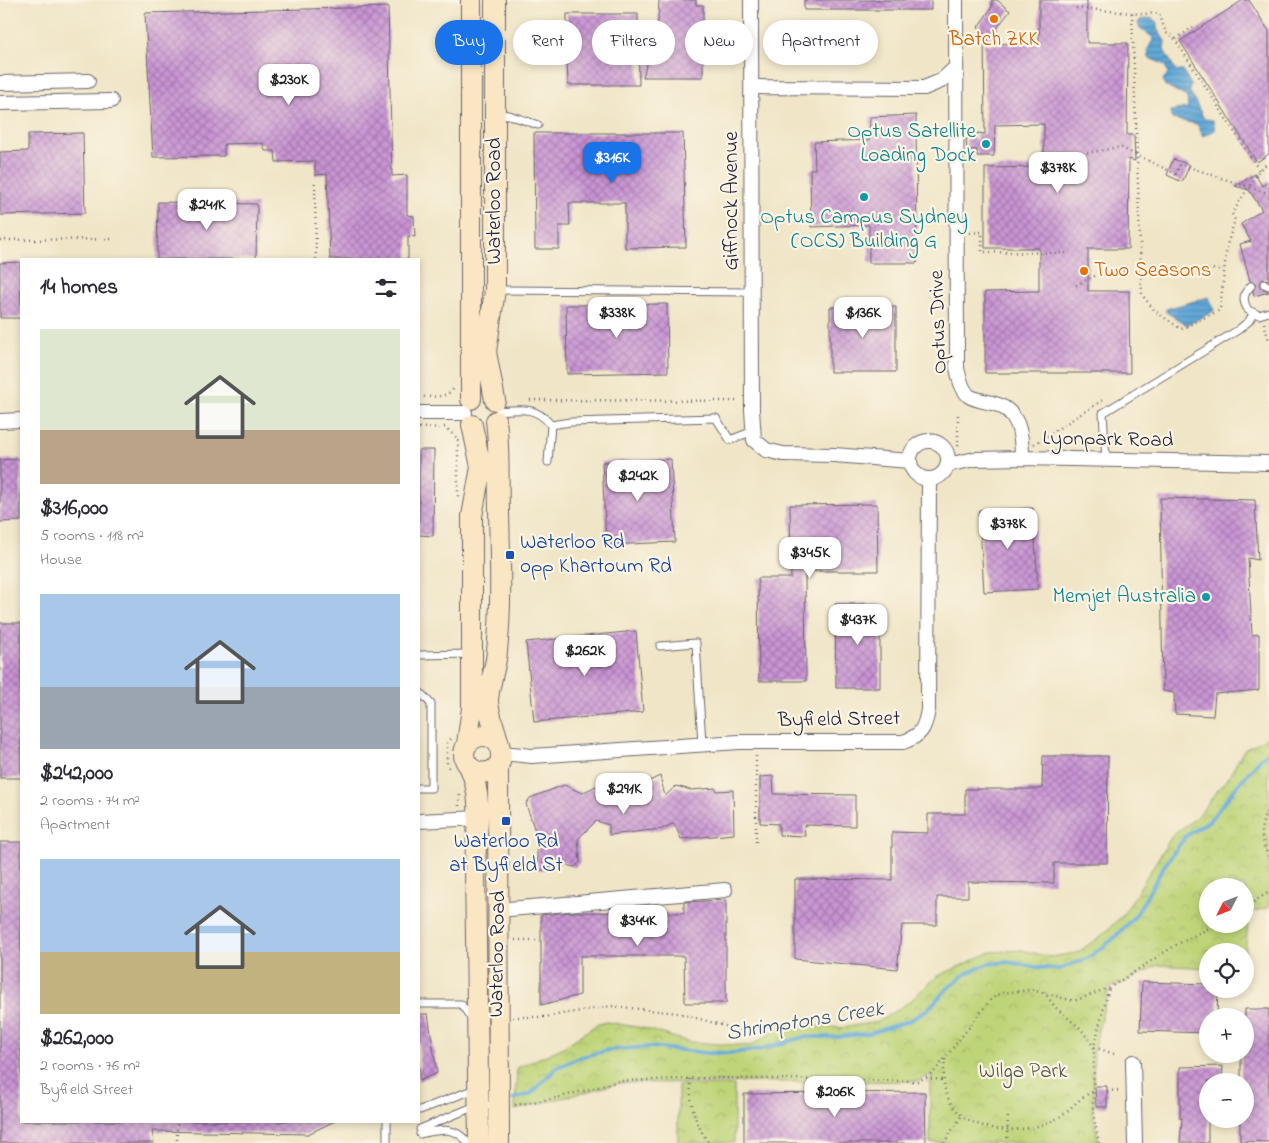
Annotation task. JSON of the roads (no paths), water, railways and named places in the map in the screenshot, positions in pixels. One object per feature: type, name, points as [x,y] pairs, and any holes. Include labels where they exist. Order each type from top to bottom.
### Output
[{"type":"street","name":"Waterloo Road","points":[[467,744],[472,708],[472,516],[482,467],[469,412],[471,0]]},
{"type":"street","name":"Waterloo Road","points":[[479,1143],[493,1098],[498,910],[500,754],[490,718],[488,698],[498,639],[500,564],[496,411],[486,352],[495,290],[495,0]]},
{"type":"street","name":"Giffnock Avenue","points":[[751,0],[752,292],[747,402],[753,431]]},
{"type":"street","name":"Optus Drive","points":[[956,0],[957,368],[960,382],[969,396],[1004,406],[1015,418],[1022,437],[1022,455]]},
{"type":"street","points":[[752,87],[924,88],[940,81],[956,67]]},
{"type":"street","points":[[0,83],[88,81]]},
{"type":"street","points":[[0,103],[112,101]]},
{"type":"street","points":[[420,413],[469,412],[487,428],[496,411],[481,395],[469,412]]},
{"type":"street","points":[[0,420],[20,420]]},
{"type":"street","points":[[753,431],[754,440],[766,450],[783,454],[834,455],[910,461]]},
{"type":"street","points":[[930,442],[942,447],[946,452],[947,464],[940,475],[929,479],[918,476],[910,461],[914,449],[918,445],[930,442]]},
{"type":"street","name":"Lyonpark Road","points":[[947,464],[975,459],[1022,455],[1106,460],[1269,463]]},
{"type":"street","name":"Byfield Street","points":[[500,754],[532,756],[702,744],[782,741],[903,742],[916,737],[925,727],[928,710],[929,479]]},
{"type":"street","points":[[483,735],[494,739],[500,754],[494,770],[482,773],[461,769],[467,744],[476,737],[483,735]]},
{"type":"street","name":"Waterloo Road","points":[[461,769],[478,792],[479,818],[475,866],[478,1034],[493,1098],[499,1143]]},
{"type":"street","points":[[420,821],[479,818]]},
{"type":"street","points":[[498,910],[725,890]]},
{"type":"street","points":[[1134,1062],[1135,1143]]},
{"type":"lane","points":[[495,114],[509,114],[538,125]]},
{"type":"lane","points":[[1252,286],[1246,290],[1244,301],[1253,314]]},
{"type":"lane","points":[[495,290],[752,292]]},
{"type":"lane","points":[[1253,314],[1266,314]]},
{"type":"lane","points":[[1106,460],[1103,414],[1238,330],[1249,321],[1253,314]]},
{"type":"lane","points":[[496,411],[529,410],[543,416],[550,425],[548,462]]},
{"type":"lane","points":[[550,425],[570,422],[716,418],[730,440],[753,431]]},
{"type":"lane","points":[[660,646],[696,644],[702,744]]},
{"type":"lane","points":[[420,654],[472,654]]},
{"type":"lane","points":[[420,693],[431,704],[433,753],[431,788],[420,788]]},
{"type":"lane","points":[[420,1004],[461,1004],[477,989]]},
{"type":"lane","points":[[461,1004],[468,1011],[478,1034]]},
{"type":"lane","points":[[420,1110],[493,1098]]},
{"type":"lane","points":[[468,1143],[462,1136],[451,1129],[420,1131],[493,1098]]},
{"type":"lane","points":[[387,1123],[387,1143]]},
{"type":"water","points":[[1151,18],[1157,22],[1157,29],[1165,41],[1164,50],[1176,71],[1183,71],[1191,85],[1189,90],[1204,119],[1213,120],[1215,130],[1203,136],[1197,124],[1172,119],[1171,111],[1188,108],[1187,97],[1165,86],[1163,79],[1168,74],[1166,65],[1149,58],[1148,49],[1154,38],[1140,28],[1138,23],[1140,20]]},
{"type":"water","points":[[1209,297],[1214,311],[1187,325],[1166,312],[1166,309]]},
{"type":"waterway","name":"Shrimptons Creek","points":[[513,1099],[531,1094],[556,1068],[581,1057],[609,1050],[650,1047],[707,1053],[732,1053],[762,1049],[804,1037],[836,1037],[871,1033],[911,1020],[928,1009],[948,988],[967,973],[988,964],[1009,962],[1034,967],[1060,969],[1088,958],[1112,940],[1136,915],[1164,866],[1186,836],[1210,820],[1261,758],[1269,752]]},
{"type":"place","name":"Batch ZKK","points":[[994,19]]},
{"type":"place","name":"Optus Satellite Loading Dock","points":[[986,144]]},
{"type":"place","name":"Optus Campus Sydney (OCS) Building G","points":[[864,197]]},
{"type":"place","name":"Two Seasons","points":[[1084,271]]},
{"type":"place","name":"Waterloo Rd opp Khartoum Rd","points":[[510,555]]},
{"type":"place","name":"Memjet Australia","points":[[1206,597]]},
{"type":"place","name":"Waterloo Rd at Byfield St","points":[[506,821]]},
{"type":"park label","name":"Wilga Park","points":[[1023,1072]]}]
